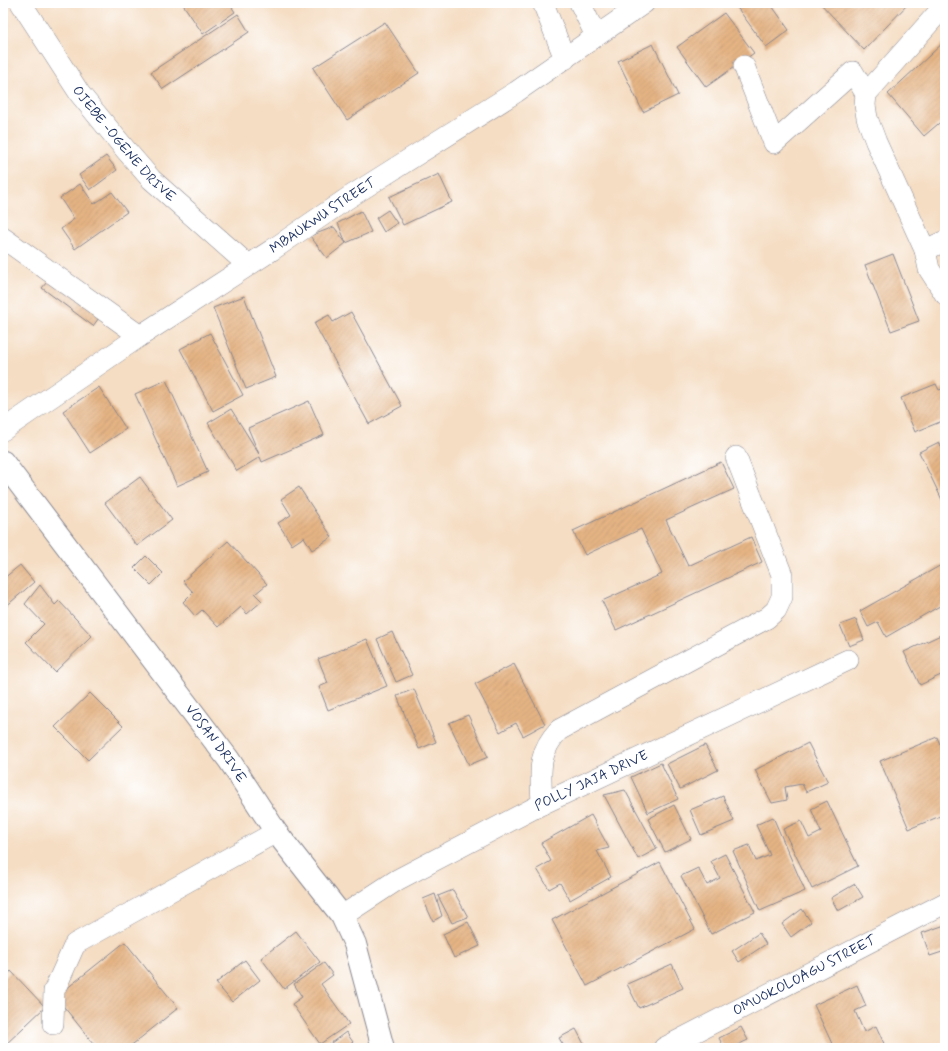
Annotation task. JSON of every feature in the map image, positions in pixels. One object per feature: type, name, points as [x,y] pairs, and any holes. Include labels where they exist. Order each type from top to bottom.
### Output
[{"type":"street","name":"OJEBE -OGENE DRIVE","points":[[21,3],[80,94],[151,179],[248,265]]},
{"type":"street","points":[[543,3],[565,59]]},
{"type":"street","points":[[580,3],[596,36]]},
{"type":"street","name":"MBAUKWU STREET","points":[[3,430],[140,336],[348,198],[565,59],[644,3]]},
{"type":"street","points":[[945,5],[866,94],[865,105],[867,118],[876,142],[933,260],[945,294]]},
{"type":"street","points":[[744,66],[774,143],[852,72],[866,94]]},
{"type":"street","points":[[3,238],[140,336]]},
{"type":"street","points":[[933,260],[945,241]]},
{"type":"street","points":[[542,804],[540,762],[544,750],[551,738],[559,730],[768,618],[776,610],[782,597],[782,575],[736,457]]},
{"type":"street","name":"VOSAN DRIVE","points":[[3,462],[229,760],[276,832],[342,916],[354,944],[383,1048]]},
{"type":"street","name":"POLLY JAJA DRIVE","points":[[342,916],[397,880],[542,804],[848,660]]},
{"type":"street","points":[[52,1024],[54,991],[75,944],[276,832]]},
{"type":"street","name":"OMUOKOLOAGU STREET","points":[[664,1048],[945,903]]},
{"type":"building","points":[[182,3],[229,3],[235,12],[203,34]]},
{"type":"building","points":[[741,3],[770,3],[789,30],[766,47],[736,6]]},
{"type":"building","points":[[820,3],[909,3],[864,50]]},
{"type":"building","points":[[724,13],[754,53],[706,87],[677,47]]},
{"type":"building","points":[[238,14],[249,32],[163,89],[151,72]]},
{"type":"building","points":[[385,22],[419,73],[347,120],[313,68]]},
{"type":"building","points":[[945,41],[945,118],[924,136],[888,94]]},
{"type":"building","points":[[653,44],[678,95],[643,112],[618,61]]},
{"type":"building","points":[[106,156],[117,170],[90,190],[79,175]]},
{"type":"building","points":[[439,174],[452,202],[403,225],[389,197]]},
{"type":"building","points":[[80,184],[94,204],[112,192],[127,212],[75,249],[61,229],[74,219],[60,198]]},
{"type":"building","points":[[388,210],[397,223],[384,232],[376,218]]},
{"type":"building","points":[[361,211],[371,232],[346,243],[338,223]]},
{"type":"building","points":[[334,227],[346,243],[327,258],[310,236]]},
{"type":"building","points":[[893,254],[919,321],[891,331],[865,265]]},
{"type":"building","points":[[51,277],[101,315],[93,326],[42,288]]},
{"type":"building","points":[[244,296],[276,377],[246,389],[213,308]]},
{"type":"building","points":[[351,312],[402,406],[369,424],[314,323],[329,315],[333,322]]},
{"type":"building","points":[[210,333],[243,395],[213,411],[180,349]]},
{"type":"building","points":[[166,380],[208,472],[177,486],[135,394]]},
{"type":"building","points":[[936,384],[939,390],[945,388],[945,420],[915,432],[901,398]]},
{"type":"building","points":[[99,387],[126,429],[90,453],[63,411]]},
{"type":"building","points":[[309,401],[324,435],[262,462],[260,457],[237,471],[208,423],[231,409],[259,454],[248,428]]},
{"type":"building","points":[[939,442],[945,455],[945,506],[919,452]]},
{"type":"building","points":[[721,462],[734,489],[666,520],[688,566],[751,537],[762,562],[616,630],[602,601],[662,574],[641,529],[585,555],[573,531]]},
{"type":"building","points":[[140,477],[172,520],[137,546],[105,503]]},
{"type":"building","points":[[299,487],[332,537],[312,550],[304,537],[292,545],[278,523],[291,515],[281,499]]},
{"type":"building","points":[[228,541],[267,584],[255,594],[262,601],[247,614],[241,607],[218,627],[202,610],[195,616],[183,602],[193,592],[183,581]]},
{"type":"building","points":[[146,556],[163,573],[151,585],[134,568]]},
{"type":"building","points":[[943,564],[945,568],[945,603],[886,637],[878,622],[868,627],[860,611]]},
{"type":"building","points":[[20,565],[34,582],[3,609],[3,579]]},
{"type":"building","points":[[40,585],[55,605],[59,601],[92,636],[55,672],[26,642],[44,624],[25,604]]},
{"type":"building","points":[[856,619],[864,640],[849,646],[840,625]]},
{"type":"building","points":[[392,632],[412,675],[396,682],[377,639]]},
{"type":"building","points":[[945,633],[945,673],[920,685],[904,652]]},
{"type":"building","points":[[367,639],[387,686],[328,710],[319,687],[328,683],[318,659]]},
{"type":"building","points":[[514,664],[545,724],[523,736],[516,723],[500,732],[475,684]]},
{"type":"building","points":[[414,689],[436,742],[419,749],[397,696]]},
{"type":"building","points":[[90,693],[123,726],[88,760],[55,727]]},
{"type":"building","points":[[468,715],[488,757],[469,765],[449,723]]},
{"type":"building","points":[[937,737],[945,757],[945,814],[909,829],[880,761]]},
{"type":"building","points":[[808,743],[828,782],[806,792],[802,784],[785,787],[787,800],[772,803],[755,770]]},
{"type":"building","points":[[705,745],[718,770],[680,789],[667,764]]},
{"type":"building","points":[[661,763],[678,799],[648,813],[631,777]]},
{"type":"building","points":[[625,790],[657,849],[638,859],[604,795]]},
{"type":"building","points":[[723,796],[734,821],[701,835],[690,810]]},
{"type":"building","points":[[827,801],[858,866],[812,889],[783,829],[801,821],[809,838],[821,832],[811,809]]},
{"type":"building","points":[[674,805],[691,839],[665,852],[648,819]]},
{"type":"building","points":[[591,815],[609,848],[597,851],[611,877],[570,900],[560,883],[549,889],[537,869],[551,861],[541,843]]},
{"type":"building","points":[[773,817],[805,891],[760,911],[733,851],[749,845],[756,861],[770,855],[756,825]]},
{"type":"building","points":[[725,854],[755,912],[711,934],[681,876],[698,868],[707,885],[720,878],[711,861]]},
{"type":"building","points":[[660,862],[695,929],[587,986],[552,920]]},
{"type":"building","points":[[855,884],[863,897],[838,911],[831,898]]},
{"type":"building","points":[[453,890],[468,917],[452,923],[438,896]]},
{"type":"building","points":[[435,894],[442,916],[433,921],[423,899]]},
{"type":"building","points":[[802,909],[811,922],[791,937],[782,924]]},
{"type":"building","points":[[468,922],[480,946],[454,958],[443,934]]},
{"type":"building","points":[[945,925],[945,951],[930,956],[922,933]]},
{"type":"building","points":[[296,931],[320,962],[284,989],[261,958]]},
{"type":"building","points":[[759,933],[766,944],[739,962],[732,951]]},
{"type":"building","points":[[125,942],[178,1008],[128,1048],[97,1048],[56,997]]},
{"type":"building","points":[[245,960],[260,980],[232,1002],[216,983]]},
{"type":"building","points":[[324,963],[333,975],[321,984],[349,1024],[320,1044],[292,1004],[302,997],[294,984]]},
{"type":"building","points":[[672,964],[683,988],[639,1008],[627,984]]},
{"type":"building","points":[[11,971],[45,1007],[3,1047],[3,979]]},
{"type":"building","points":[[857,985],[866,1006],[855,1011],[864,1032],[876,1026],[886,1048],[834,1048],[814,1005]]},
{"type":"building","points":[[741,1027],[748,1040],[731,1048],[724,1048],[719,1038]]},
{"type":"building","points":[[576,1029],[585,1046],[581,1048],[565,1048],[559,1038]]},
{"type":"building","points":[[346,1032],[353,1042],[345,1048],[329,1048],[327,1046]]}]
